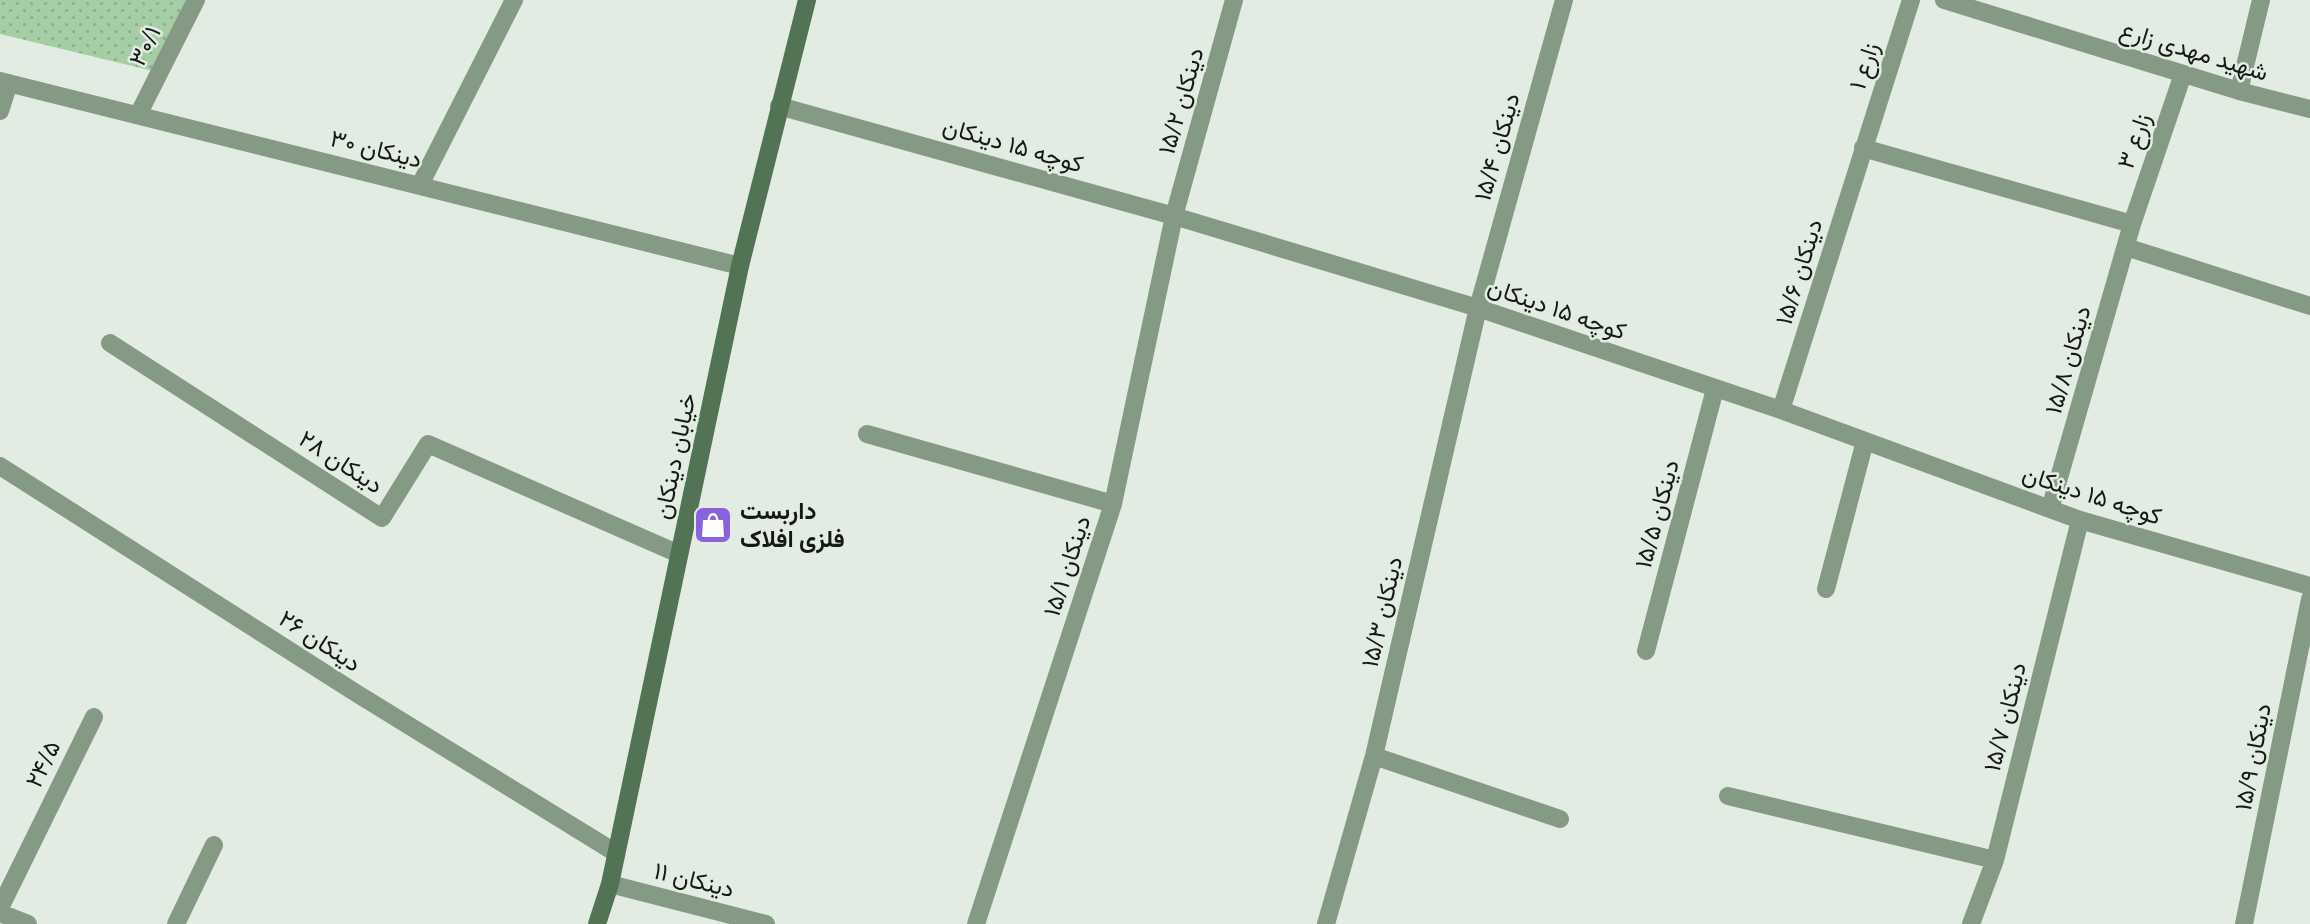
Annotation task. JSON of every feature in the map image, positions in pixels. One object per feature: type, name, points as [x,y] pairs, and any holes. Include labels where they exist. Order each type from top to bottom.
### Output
[{"type":"main road","name":"خیابان دینکان","points":[[597,924],[610,884],[740,266],[807,0]]},
{"type":"street","name":"۳۰/۱","points":[[138,115],[196,0]]},
{"type":"street","points":[[419,185],[514,0]]},
{"type":"street","name":"۱۵/۲ دینکان","points":[[1174,216],[1234,0]]},
{"type":"street","name":"۱۵/۴ دینکان","points":[[1478,308],[1564,0]]},
{"type":"street","name":"۱ زارع","points":[[1863,148],[1911,0]]},
{"type":"street","name":"شهید مهدی زارع","points":[[1944,0],[2239,91],[2310,109]]},
{"type":"street","points":[[2239,91],[2262,0]]},
{"type":"street","name":"۳ زارع","points":[[2132,224],[2183,74]]},
{"type":"street","name":"۳۰ دینکان","points":[[5,82],[740,266]]},
{"type":"street","points":[[0,111],[5,82]]},
{"type":"street","name":"کوچه ۱۵ دینکان","points":[[779,106],[1174,216],[1478,308],[1781,410],[2080,520],[2310,586]]},
{"type":"street","points":[[1863,148],[2132,224]]},
{"type":"street","name":"۱۵/۶ دینکان","points":[[1781,410],[1863,148]]},
{"type":"street","name":"۱۵/۱ دینکان","points":[[976,924],[1113,504],[1174,216]]},
{"type":"street","name":"۱۵/۸ دینکان","points":[[2050,509],[2132,224]]},
{"type":"street","points":[[2126,247],[2310,306]]},
{"type":"street","name":"۱۵/۳ دینکان","points":[[1326,924],[1374,756],[1478,308]]},
{"type":"street","name":"۲۸ دینکان","points":[[110,343],[382,518],[428,444],[679,554]]},
{"type":"street","name":"۱۵/۵ دینکان","points":[[1646,652],[1715,388]]},
{"type":"street","points":[[867,434],[1113,504]]},
{"type":"street","points":[[1826,589],[1865,441]]},
{"type":"street","name":"۲۶ دینکان","points":[[0,466],[356,693],[616,853]]},
{"type":"street","name":"۱۵/۷ دینکان","points":[[1971,924],[1995,860],[2080,520]]},
{"type":"street","name":"۱۵/۹ دینکان","points":[[2244,924],[2310,599]]},
{"type":"street","name":"۲۴/۵","points":[[0,910],[94,718]]},
{"type":"street","points":[[1374,756],[1560,820]]},
{"type":"street","points":[[1728,796],[1995,860]]},
{"type":"street","points":[[176,924],[214,845]]},
{"type":"street","name":"۱۱ دینکان","points":[[610,884],[766,924]]},
{"type":"street","points":[[0,910],[28,924]]},
{"type":"green space","points":[[0,0],[186,0],[153,71],[0,34]]},
{"type":"place","name":"داربست فلزی افلاک","points":[[713,525]]}]
